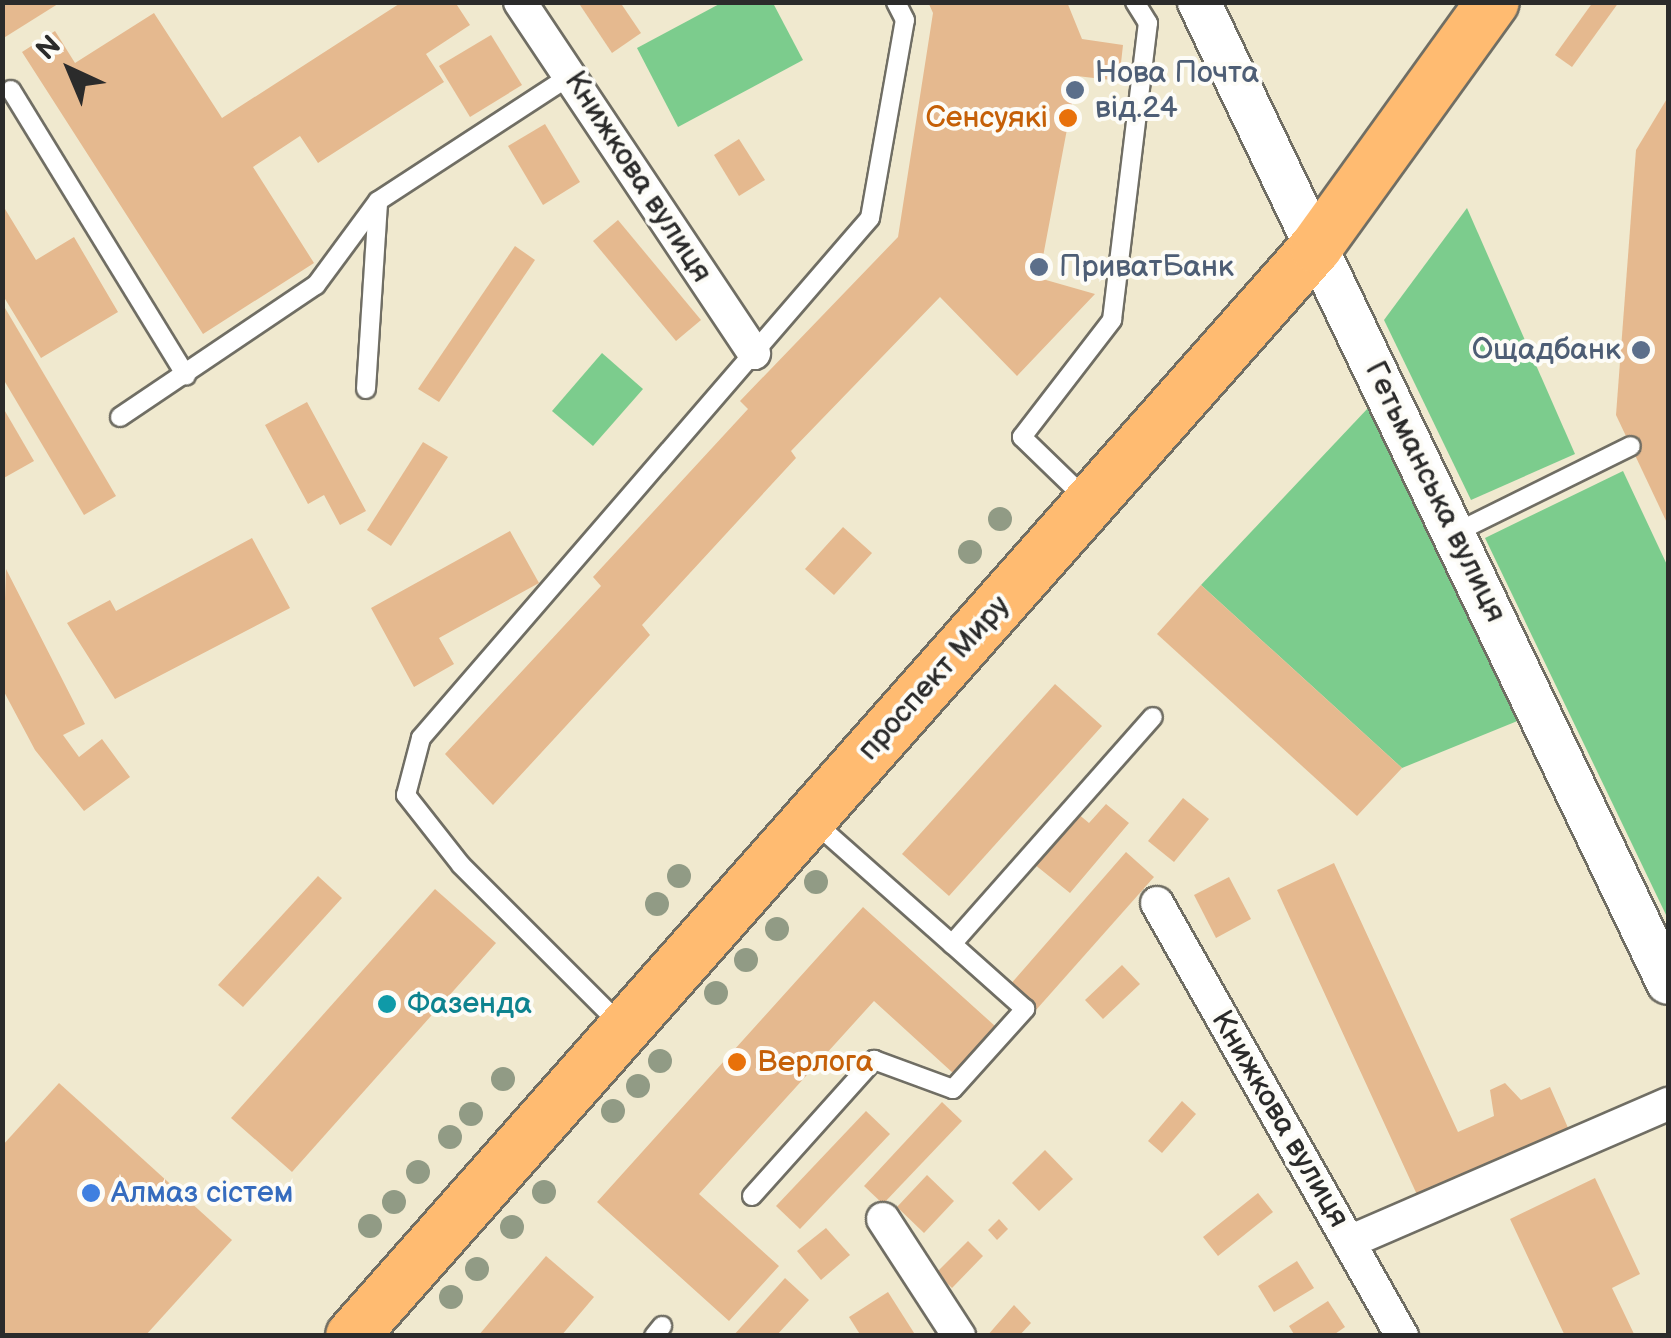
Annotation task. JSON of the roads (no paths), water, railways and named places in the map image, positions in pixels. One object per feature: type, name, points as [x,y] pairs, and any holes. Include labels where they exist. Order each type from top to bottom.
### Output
[{"type":"main road","name":"проспект Миру","points":[[352,1336],[1316,247],[1494,2]]},
{"type":"street","name":"Книжкова вулиця","points":[[520,2],[754,353]]},
{"type":"street","name":"Гетьманська вулиця","points":[[1199,2],[1668,984]]},
{"type":"street","name":"Книжкова вулиця","points":[[1157,902],[1402,1336]]},
{"type":"street","points":[[1349,1242],[1668,1104]]},
{"type":"street","points":[[883,1218],[958,1336]]},
{"type":"lane","points":[[624,1029],[461,864],[406,795],[421,738],[870,218],[905,20],[896,2]]},
{"type":"lane","points":[[1090,503],[1022,438],[1112,320],[1148,23],[1135,2]]},
{"type":"lane","points":[[120,417],[316,285],[378,201],[571,75]]},
{"type":"lane","points":[[11,90],[186,376]]},
{"type":"lane","points":[[366,389],[378,201]]},
{"type":"lane","points":[[1455,532],[1631,446]]},
{"type":"lane","points":[[952,944],[1153,716]]},
{"type":"lane","points":[[752,1196],[874,1060],[953,1089],[1025,1009],[808,818]]},
{"type":"place","name":"Нова Почта від.24","points":[[1075,90]]},
{"type":"place","name":"Сенсуякі","points":[[1068,118]]},
{"type":"place","name":"ПриватБанк","points":[[1039,267]]},
{"type":"place","name":"Ощадбанк","points":[[1641,350]]},
{"type":"place","name":"Фазенда","points":[[387,1004]]},
{"type":"place","name":"Beрлога","points":[[737,1062]]},
{"type":"place","name":"Алмаз сістем","points":[[91,1193]]}]
